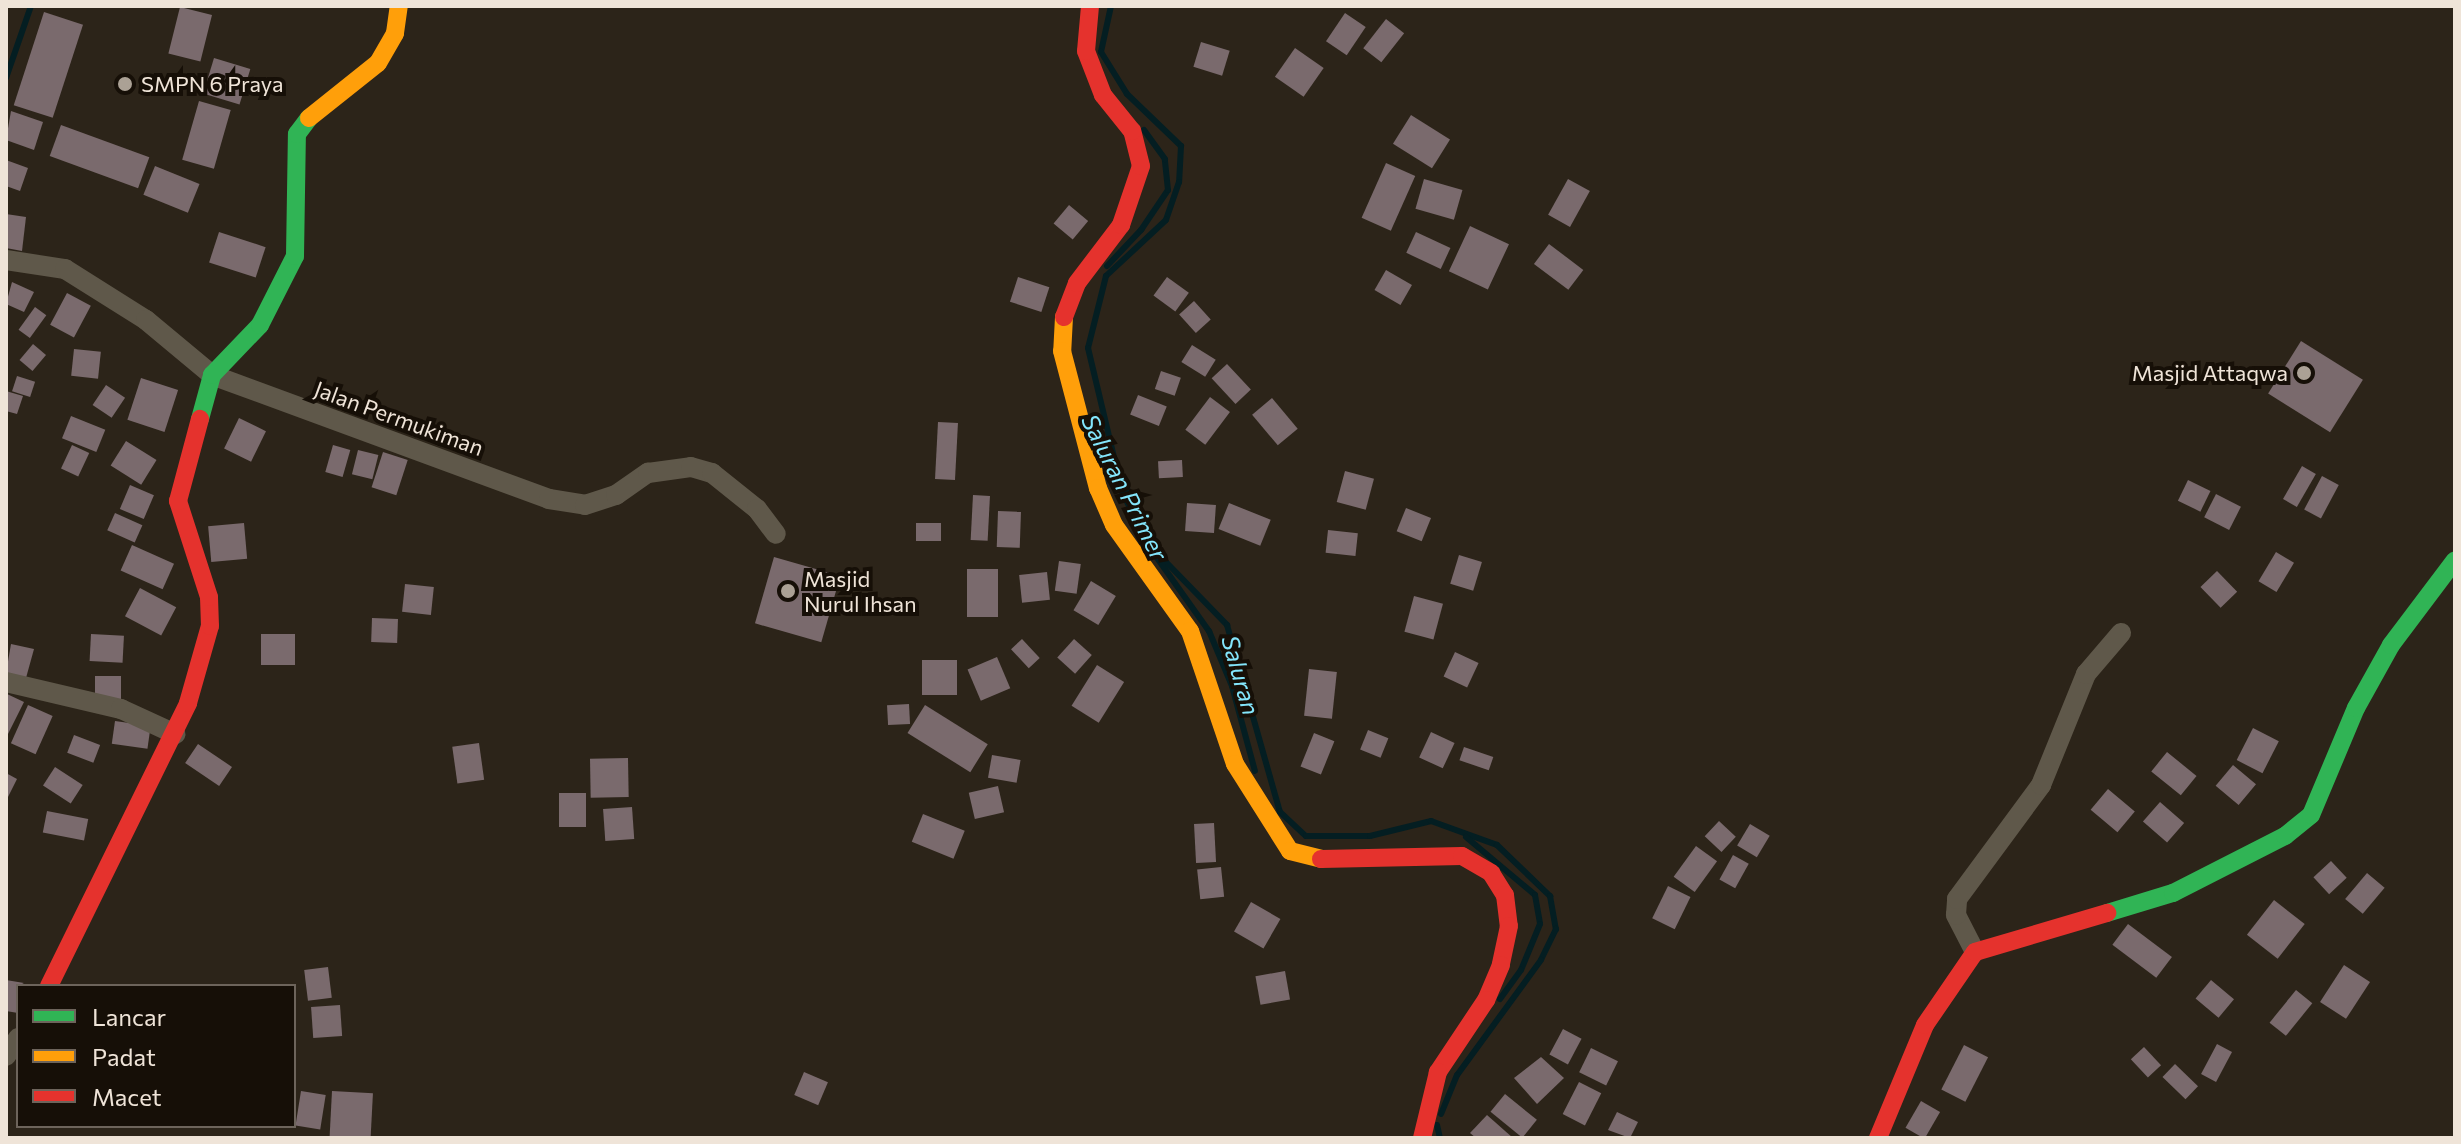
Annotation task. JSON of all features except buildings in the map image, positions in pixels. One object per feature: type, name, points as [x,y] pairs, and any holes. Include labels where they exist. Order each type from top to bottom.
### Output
[{"type":"street","points":[[50,984],[175,734],[210,626],[202,566],[178,501],[212,375],[260,325],[295,256],[297,134],[310,117],[378,63],[395,33],[399,6]]},
{"type":"street","points":[[1090,6],[1086,51],[1103,95],[1132,131],[1141,166],[1121,225],[1077,283],[1068,304],[1062,351],[1098,488],[1114,525],[1134,559],[1190,631],[1235,764],[1290,851],[1314,859],[1462,856],[1491,873],[1505,895],[1509,926],[1501,965],[1486,1000],[1438,1072],[1422,1138]]},
{"type":"street","name":"Jalan Permukiman","points":[[6,260],[65,269],[146,320],[212,375],[549,499],[585,505],[616,495],[648,473],[669,467],[712,473],[757,509],[776,534]]},
{"type":"street","points":[[1878,1138],[1925,1025],[1975,952],[2173,893],[2285,836],[2311,815],[2356,708],[2391,645],[2455,560]]},
{"type":"street","points":[[1975,952],[1956,915],[1957,899],[2041,785],[2086,674],[2121,633]]},
{"type":"street","points":[[6,682],[121,709],[175,734]]},
{"type":"waterway","points":[[6,78],[31,6]]},
{"type":"waterway","name":"Saluran","points":[[1111,6],[1101,52],[1127,94],[1181,146],[1179,182],[1166,220],[1106,276],[1088,348],[1117,470],[1166,562],[1227,625],[1280,812],[1306,836],[1370,836],[1431,821],[1497,845],[1550,896],[1556,929],[1541,960],[1457,1075],[1441,1114]]},
{"type":"waterway","name":"Saluran Primer","points":[[1107,266],[1141,230],[1168,190],[1165,159],[1144,130]]},
{"type":"waterway","name":"Saluran Primer","points":[[1102,452],[1150,548],[1209,631],[1232,686],[1255,771]]},
{"type":"waterway","name":"Saluran Primer","points":[[1466,837],[1535,895],[1540,924],[1521,970],[1500,999]]},
{"type":"waterway","name":"Saluran","points":[[1437,1125],[1440,1138]]},
{"type":"traffic: fast","points":[[200,419],[212,375],[260,325],[295,256],[297,134],[309,118]]},
{"type":"traffic: fast","points":[[2107,913],[2173,893],[2285,836],[2311,815],[2356,708],[2391,645],[2455,560]]},
{"type":"traffic: slow","points":[[309,118],[378,63],[395,33],[399,6]]},
{"type":"traffic: slow","points":[[1064,317],[1062,351],[1098,488],[1114,525],[1190,631],[1235,764],[1290,851],[1321,859]]},
{"type":"traffic: jam","points":[[1064,317],[1077,283],[1121,225],[1141,166],[1132,131],[1103,95],[1086,51],[1090,6]]},
{"type":"traffic: jam","points":[[50,984],[188,703],[210,626],[209,597],[178,501],[200,419]]},
{"type":"traffic: jam","points":[[1321,859],[1462,856],[1491,873],[1505,895],[1509,926],[1501,965],[1486,1000],[1438,1072],[1422,1138]]},
{"type":"traffic: jam","points":[[1878,1138],[1925,1025],[1975,952],[2107,913]]},
{"type":"place","name":"SMPN 6 Praya","points":[[125,84]]},
{"type":"place","name":"Masjid Attaqwa","points":[[2304,373]]},
{"type":"place","name":"Masjid Nurul Ihsan","points":[[788,591]]}]
